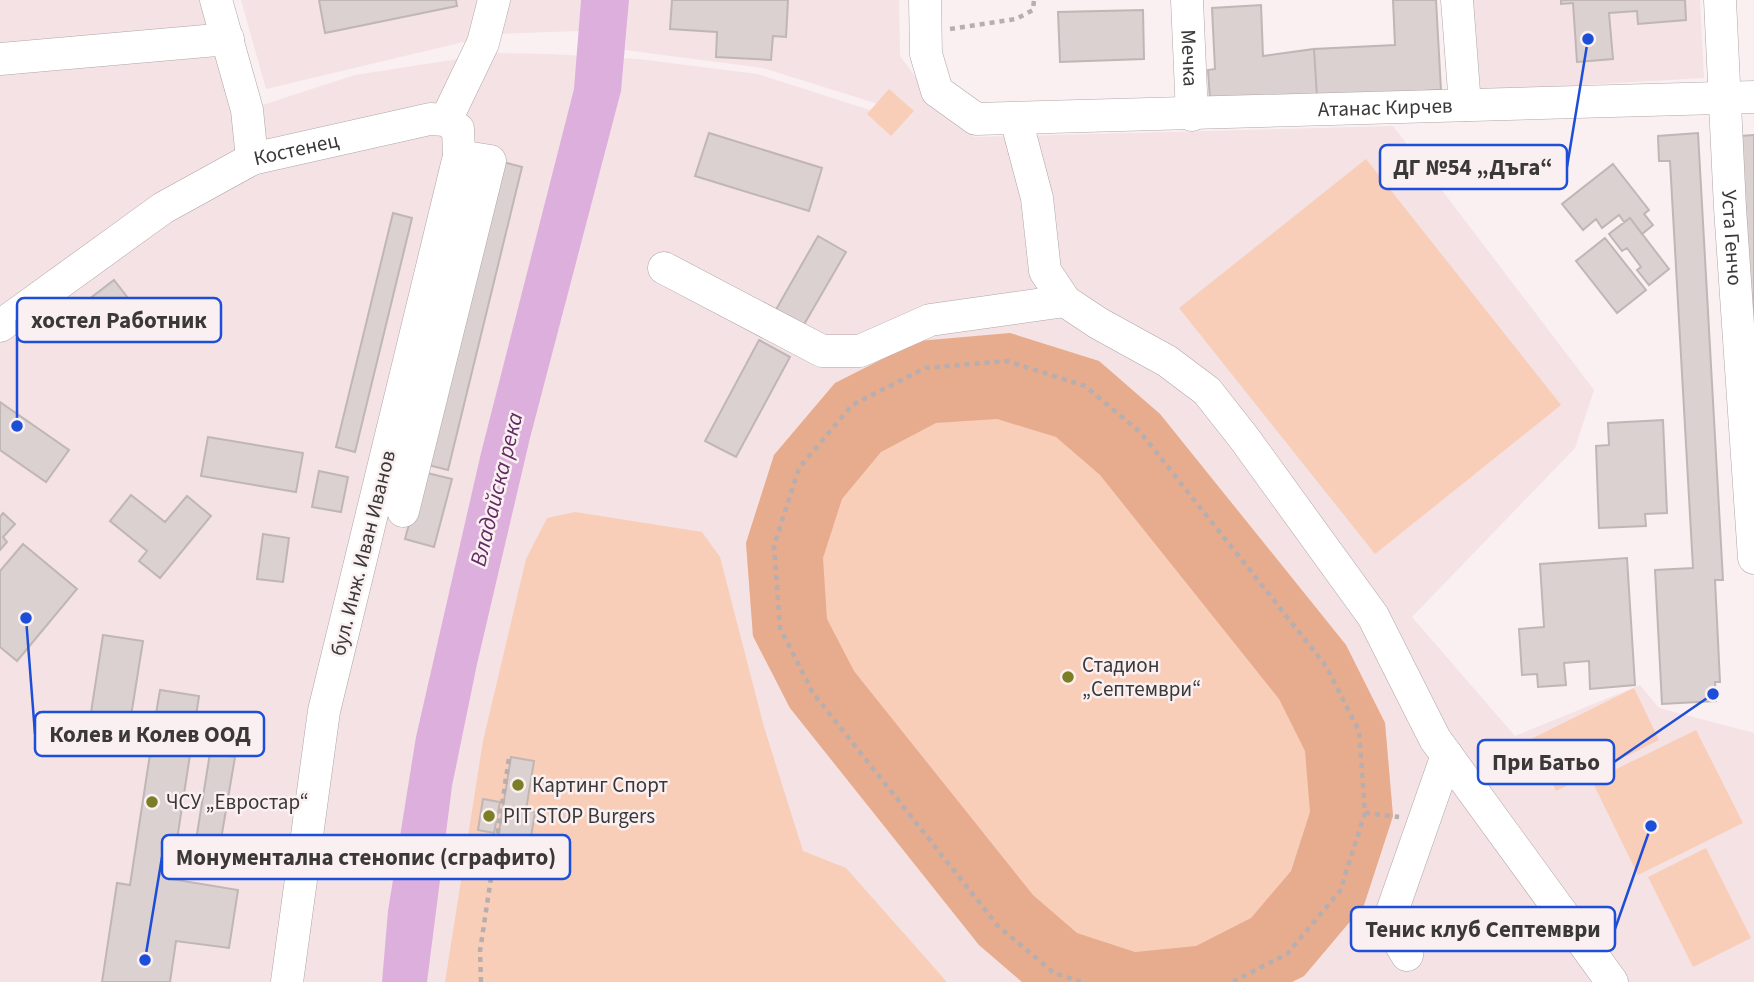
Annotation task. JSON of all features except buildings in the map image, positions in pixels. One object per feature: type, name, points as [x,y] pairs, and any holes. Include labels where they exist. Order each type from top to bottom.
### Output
[{"type":"street","name":"Костенец","points":[[216,0],[247,110],[252,159],[430,120],[455,135]]},
{"type":"street","name":"бул. Инж. Иван Иванов","points":[[287,982],[324,711],[455,135],[494,0]]},
{"type":"street","name":"Атанас Кирчев","points":[[925,0],[926,54],[937,91],[976,119],[1739,98]]},
{"type":"street","name":"Мечка","points":[[1186,0],[1192,115]]},
{"type":"street","points":[[1457,0],[1465,105]]},
{"type":"street","name":"Уста Генчо","points":[[1720,0],[1739,98],[1754,558]]},
{"type":"street","points":[[0,59],[228,39]]},
{"type":"street","points":[[1016,118],[1037,198],[1045,271],[1065,301],[1098,323],[1167,360],[1208,391],[1373,616],[1436,739],[1612,982]]},
{"type":"street","points":[[403,511],[489,160],[455,135]]},
{"type":"street","points":[[0,326],[163,208],[252,159]]},
{"type":"street","points":[[664,268],[822,351],[860,351],[930,320],[1065,301]]},
{"type":"street","points":[[1407,955],[1388,923],[1447,755]]},
{"type":"path","points":[[925,33],[1016,19],[1033,10],[1034,0]]},
{"type":"path","points":[[1081,982],[1054,974],[998,926],[813,693],[780,628],[774,546],[799,468],[852,405],[925,368],[1007,361],[1085,386],[1141,433],[1317,655],[1359,731],[1366,813],[1340,891],[1287,954],[1232,982]]},
{"type":"path","points":[[481,982],[480,951],[509,758]]},
{"type":"shaded area","points":[[0,0],[216,0],[247,110],[355,75],[497,53],[638,59],[757,74],[898,119],[913,115],[763,68],[625,50],[629,0],[899,0],[900,56],[941,111],[974,137],[1393,126],[1594,390],[1575,448],[1412,617],[1515,736],[1640,685],[1659,708],[1754,733],[1754,982],[0,982]]},
{"type":"shaded area","points":[[241,0],[581,0],[579,31],[497,34],[266,89]]},
{"type":"shaded area","points":[[1472,0],[1700,0],[1704,78],[1476,91]]},
{"type":"shaded area","points":[[889,89],[914,111],[891,136],[867,114]]},
{"type":"shaded area","points":[[1366,159],[1561,405],[1375,554],[1179,308]]},
{"type":"shaded area","name":"Стадион „Септември“","points":[[1010,333],[1099,361],[1160,414],[1346,645],[1385,723],[1393,816],[1364,905],[1304,976],[1292,982],[1022,982],[979,945],[790,708],[753,636],[746,543],[774,455],[835,383]]},
{"type":"shaded area","points":[[1010,333],[1099,361],[1160,414],[1346,645],[1385,723],[1393,816],[1364,905],[1304,976],[1292,982],[1022,982],[979,945],[790,708],[753,636],[746,543],[774,455],[835,383],[918,341]],"holes":[[[997,419],[1056,437],[1100,475],[1279,699],[1305,751],[1310,812],[1291,871],[1251,918],[1196,946],[1135,952],[1077,933],[1033,895],[854,671],[827,619],[823,558],[842,499],[881,452],[936,423]]]},
{"type":"shaded area","points":[[575,512],[702,532],[720,557],[764,727],[803,851],[846,868],[947,982],[445,982],[483,741],[526,559],[547,518]]},
{"type":"shaded area","points":[[1634,688],[1659,740],[1556,791],[1531,739]]},
{"type":"shaded area","points":[[1696,730],[1743,823],[1638,875],[1592,781]]},
{"type":"shaded area","points":[[1706,848],[1751,938],[1693,967],[1648,877]]},
{"type":"water","name":"Владайска река","points":[[581,0],[629,0],[621,91],[530,438],[477,664],[452,786],[427,982],[382,982],[388,911],[416,737],[481,453],[574,89]]},
{"type":"place","name":"ДГ №54 „Дъга“","points":[[1588,39]]},
{"type":"place","name":"хостел Работник","points":[[17,426]]},
{"type":"place","name":"Колев и Колев ООД","points":[[26,618]]},
{"type":"place","name":"Стадион „Септември“","points":[[1068,677]]},
{"type":"place","name":"При Батьо","points":[[1713,694]]},
{"type":"place","name":"Картинг Спорт","points":[[518,785]]},
{"type":"place","name":"ЧСУ „Евростар“","points":[[152,802]]},
{"type":"place","name":"PIT STOP Burgers","points":[[489,816]]},
{"type":"place","name":"Тенис клуб Септември","points":[[1651,826]]},
{"type":"place","name":"Монументална стенопис (сграфито)","points":[[145,960]]}]
